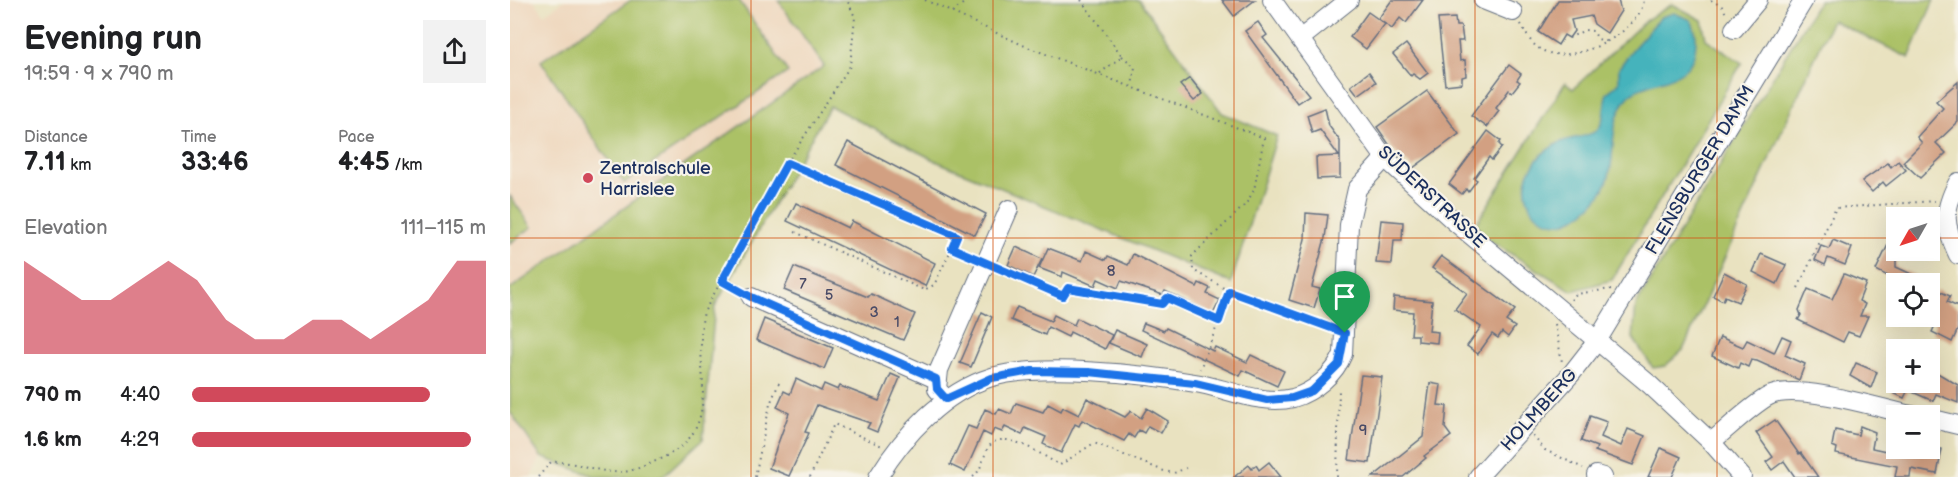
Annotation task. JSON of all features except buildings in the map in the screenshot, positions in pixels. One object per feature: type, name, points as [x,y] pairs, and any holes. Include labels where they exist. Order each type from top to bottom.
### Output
[{"type":"street","name":"SÜDERSTRASSE","points":[[1272,0],[1385,158],[1455,222],[1649,384],[1711,442],[1742,477]]},
{"type":"street","points":[[1300,39],[1349,0]]},
{"type":"street","points":[[1483,0],[1514,12]]},
{"type":"street","points":[[1734,28],[1758,0]]},
{"type":"street","name":"FLENSBURGER DAMM","points":[[1597,340],[1804,0]]},
{"type":"street","points":[[878,477],[894,453],[946,399],[992,378],[1032,371],[1089,372],[1195,383],[1267,400],[1292,398],[1312,391],[1339,364],[1345,333],[1348,225],[1357,189],[1385,158]]},
{"type":"street","points":[[1958,182],[1949,200],[1946,229],[1958,255]]},
{"type":"street","points":[[946,399],[937,389],[936,379],[1010,209]]},
{"type":"street","points":[[751,297],[936,379]]},
{"type":"street","name":"HOLMBERG","points":[[1478,477],[1572,373],[1597,340]]},
{"type":"street","points":[[1711,442],[1769,396],[1784,392],[1806,392],[1886,410]]},
{"type":"street","points":[[1940,421],[1958,425]]},
{"type":"path","points":[[538,477],[551,462],[561,461],[603,472],[624,472],[669,455],[683,445],[699,422],[703,402],[703,367],[699,332],[704,312],[787,163],[850,66],[855,17],[847,0]]},
{"type":"path","points":[[925,0],[1025,46],[1264,138],[1254,190],[1246,204],[1192,256],[1193,270],[1229,291],[1345,333]]},
{"type":"path","points":[[952,12],[968,0]]},
{"type":"path","points":[[1081,0],[1122,56],[1135,67],[1132,87]]},
{"type":"path","points":[[1514,12],[1538,48],[1564,56],[1608,43],[1643,8],[1644,0]]},
{"type":"path","points":[[1711,0],[1724,7],[1734,28]]},
{"type":"path","points":[[1569,38],[1585,30],[1593,31],[1598,39],[1608,43]]},
{"type":"path","points":[[1098,74],[1122,56]]},
{"type":"path","points":[[787,163],[957,236],[934,285],[924,290],[795,232]]},
{"type":"path","points":[[1798,288],[1836,208],[1949,200]]},
{"type":"path","points":[[952,248],[1063,296],[1068,288],[1162,304],[1167,298],[1219,321]]},
{"type":"path","points":[[722,281],[751,297]]},
{"type":"path","points":[[1572,373],[1561,361],[1554,325],[1562,310],[1576,294],[1602,291],[1611,288],[1616,283]]},
{"type":"path","points":[[1195,383],[1229,291]]},
{"type":"path","points":[[1337,477],[1339,364]]},
{"type":"path","points":[[755,477],[770,404],[779,383]]},
{"type":"path","points":[[810,477],[834,424],[894,453]]},
{"type":"path","points":[[1525,427],[1545,450],[1600,476]]},
{"type":"path","points":[[974,477],[989,446],[1002,439],[1012,440],[1060,465],[1094,443],[1164,471],[1174,473],[1186,468]]},
{"type":"shaded area","name":"Zentralschule Harrislee","points":[[510,0],[534,0],[544,14],[565,0],[778,0],[824,66],[510,289]]},
{"type":"shaded area","points":[[510,412],[541,457],[531,477],[510,477]]},
{"type":"green space","points":[[631,0],[739,0],[788,72],[624,183],[541,61]]},
{"type":"green space","points":[[778,0],[1139,0],[1222,113],[1277,136],[1231,283],[938,162],[830,106],[715,306],[703,439],[662,477],[597,477],[541,457],[510,412],[510,289],[824,66]]},
{"type":"green space","points":[[1819,0],[1934,0],[1909,58],[1832,20],[1683,350],[1665,366],[1653,368],[1633,338],[1636,305]]},
{"type":"green space","points":[[1672,4],[1702,20],[1706,39],[1742,63],[1612,280],[1572,291],[1472,230],[1565,83],[1573,89],[1646,20]]},
{"type":"green space","points":[[510,196],[532,227],[510,243]]},
{"type":"water","points":[[1674,13],[1691,20],[1694,28],[1696,45],[1691,62],[1684,70],[1643,87],[1626,100],[1615,128],[1606,184],[1598,198],[1585,211],[1568,221],[1557,223],[1542,218],[1533,211],[1527,197],[1527,178],[1531,169],[1552,147],[1565,140],[1588,135],[1599,128],[1607,93],[1619,83],[1619,68],[1661,17]]},
{"type":"place","name":"Zentralschule Harrislee","points":[[588,178]]},
{"type":"route","points":[[787,163],[957,236],[952,248],[1063,296],[1068,288],[1162,304],[1167,298],[1219,321],[1229,291],[1345,333],[1343,354],[1339,364],[1312,391],[1292,398],[1267,400],[1195,383],[1089,372],[1032,371],[992,378],[946,399],[937,389],[936,379],[751,297],[722,281],[787,163]]}]
